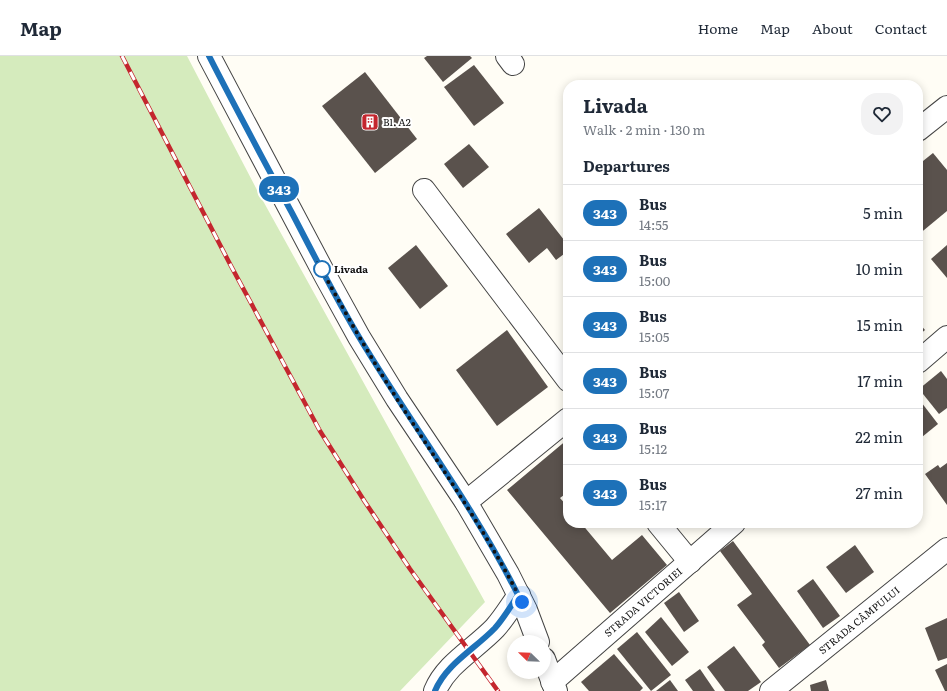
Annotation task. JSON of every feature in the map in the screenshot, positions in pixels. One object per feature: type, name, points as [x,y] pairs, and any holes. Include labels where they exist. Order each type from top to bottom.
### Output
[{"type":"street","points":[[209,56],[359,337],[397,399],[466,502],[508,574],[526,610],[535,635]]},
{"type":"street","points":[[923,126],[947,107]]},
{"type":"street","points":[[424,190],[563,373]]},
{"type":"street","points":[[923,358],[947,337]]},
{"type":"street","points":[[466,502],[563,423]]},
{"type":"street","points":[[662,528],[690,562]]},
{"type":"street","name":"STRADA VICTORIEI","points":[[554,686],[728,528]]},
{"type":"street","name":"STRADA CÂMPULUI","points":[[771,691],[947,549]]},
{"type":"street","points":[[435,691],[439,681],[447,670],[494,628],[507,613],[518,595]]},
{"type":"green space","points":[[0,56],[187,56],[257,190],[485,602],[400,691],[0,691]]},
{"type":"building","points":[[427,56],[470,56],[472,58],[443,82],[424,58]]},
{"type":"building","points":[[474,65],[504,103],[474,126],[444,87]]},
{"type":"building","name":"Bl. A2","points":[[365,72],[417,139],[375,173],[322,106]]},
{"type":"building","points":[[469,144],[489,167],[463,188],[444,164]]},
{"type":"building","points":[[933,153],[947,170],[947,211],[923,231],[923,161]]},
{"type":"building","points":[[539,208],[563,239],[563,255],[556,260],[547,248],[529,263],[506,234]]},
{"type":"building","points":[[416,245],[448,286],[420,309],[388,268]]},
{"type":"building","points":[[947,245],[947,278],[931,259]]},
{"type":"building","points":[[507,330],[548,387],[497,426],[456,370]]},
{"type":"building","points":[[941,371],[947,379],[947,408],[939,414],[923,394],[923,386]]},
{"type":"building","points":[[923,404],[938,424],[923,436]]},
{"type":"building","points":[[563,443],[563,496],[560,498],[563,501],[563,528],[585,528],[612,560],[642,535],[667,565],[610,613],[507,490]]},
{"type":"building","points":[[947,463],[947,505],[925,474],[938,465],[940,468]]},
{"type":"building","points":[[733,541],[810,645],[779,668],[762,645],[765,642],[737,605],[752,594],[720,551]]},
{"type":"building","points":[[855,545],[874,572],[846,593],[826,567]]},
{"type":"building","points":[[813,579],[840,616],[823,628],[797,591]]},
{"type":"building","points":[[679,592],[699,621],[684,632],[664,603]]},
{"type":"building","points":[[661,617],[689,652],[672,666],[645,632]]},
{"type":"building","points":[[947,618],[947,658],[938,661],[925,628]]},
{"type":"building","points":[[637,632],[671,675],[651,691],[617,649]]},
{"type":"building","points":[[734,646],[761,682],[748,691],[725,691],[707,667]]},
{"type":"building","points":[[614,654],[643,688],[640,691],[589,691],[581,682]]},
{"type":"building","points":[[947,664],[947,691],[945,691],[935,670]]},
{"type":"building","points":[[700,669],[715,691],[693,691],[685,680]]},
{"type":"building","points":[[670,680],[678,691],[656,691]]},
{"type":"building","points":[[826,680],[829,691],[811,691],[810,685]]},
{"type":"railway","points":[[122,56],[231,266],[320,431],[410,569],[498,691]]},
{"type":"bus line","name":"343","points":[[209,56],[359,337],[397,399],[466,502],[508,574],[518,595],[507,613],[494,628],[447,670],[439,681],[435,691]]},
{"type":"place","name":"Bl. A2","points":[[370,122]]},
{"type":"place","name":"Livada","points":[[322,269]]},
{"type":"route","points":[[322,269],[318,263],[359,337],[397,399],[466,502],[508,574],[522,602]]}]
